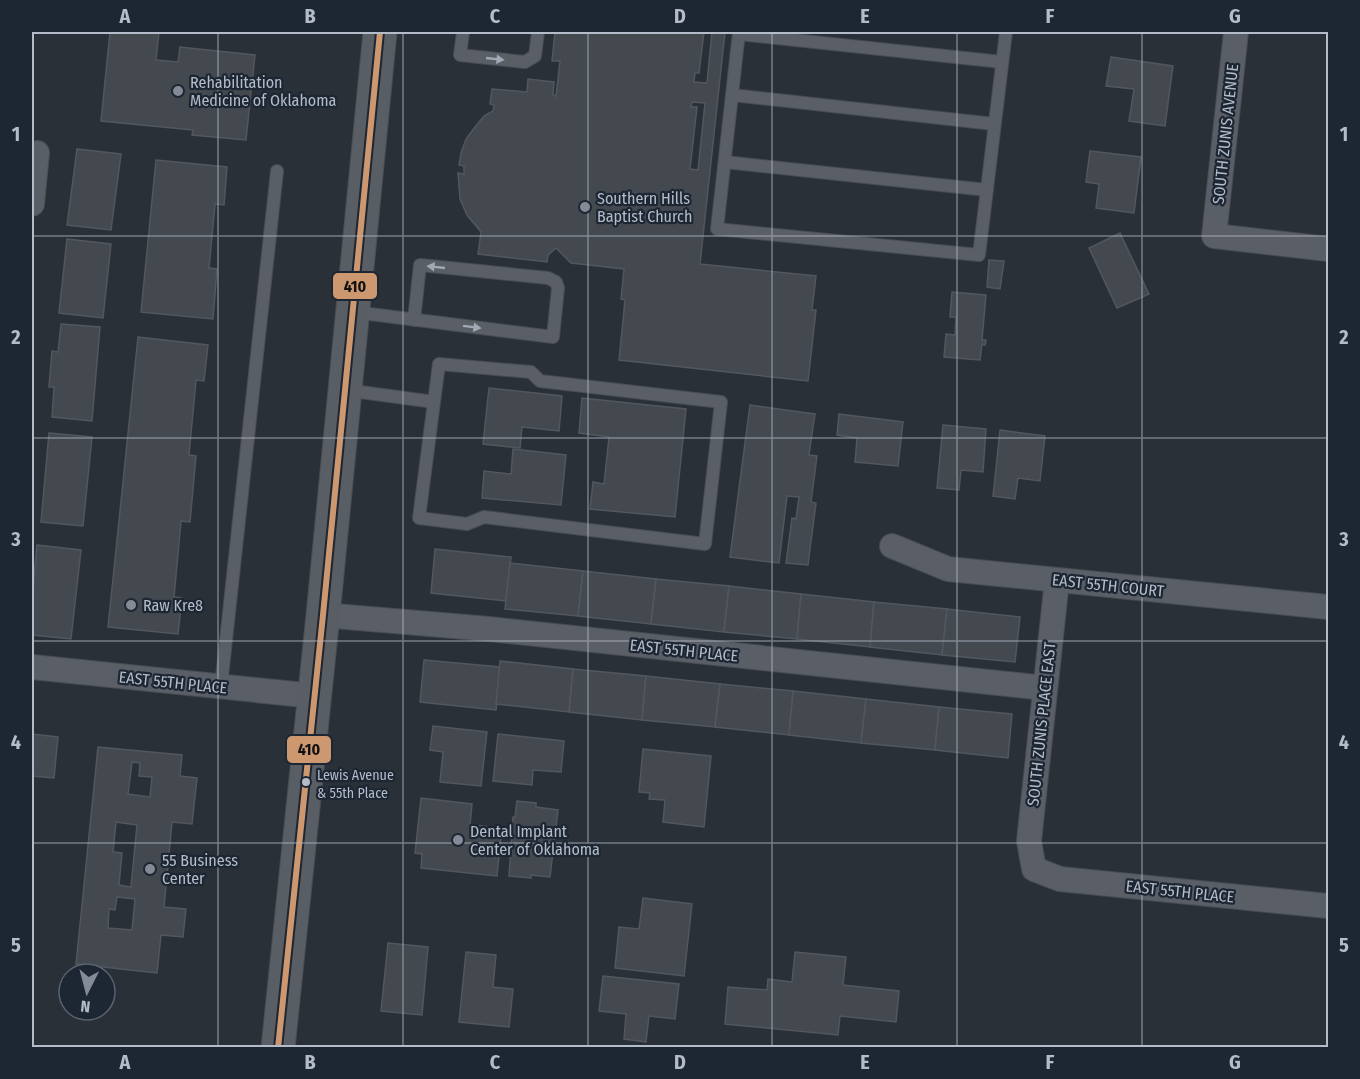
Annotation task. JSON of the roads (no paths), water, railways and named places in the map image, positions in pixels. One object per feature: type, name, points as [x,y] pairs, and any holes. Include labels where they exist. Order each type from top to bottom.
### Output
[{"type":"main road","points":[[278,1047],[380,32]]},
{"type":"street","name":"SOUTH ZUNIS AVENUE","points":[[1236,32],[1214,237],[1329,249]]},
{"type":"street","points":[[32,204],[37,153]]},
{"type":"street","name":"EAST 55TH COURT","points":[[892,546],[948,569],[1329,608]]},
{"type":"street","name":"SOUTH ZUNIS PLACE EAST","points":[[1034,868],[1029,841],[1057,580]]},
{"type":"street","name":"EAST 55TH PLACE","points":[[323,615],[489,629],[1045,688]]},
{"type":"street","name":"EAST 55TH PLACE","points":[[32,667],[314,696]]},
{"type":"street","name":"EAST 55TH PLACE","points":[[1034,868],[1060,879],[1329,906]]},
{"type":"lane","points":[[463,32],[460,55],[525,62],[535,56],[538,32]]},
{"type":"lane","points":[[1002,62],[739,33],[717,229],[979,255],[1006,32]]},
{"type":"lane","points":[[732,95],[994,124]]},
{"type":"lane","points":[[724,162],[987,190]]},
{"type":"lane","points":[[220,686],[277,171]]},
{"type":"lane","points":[[352,312],[414,320],[553,337],[558,288],[556,282],[548,278],[420,265],[414,320]]},
{"type":"lane","points":[[439,364],[531,372],[540,381],[721,402],[705,544],[484,517],[467,524],[419,518],[434,402],[439,364]]},
{"type":"lane","points":[[344,390],[434,402]]},
{"type":"place","name":"Rehabilitation Medicine of Oklahoma","points":[[178,91]]},
{"type":"place","name":"Southern Hills Baptist Church","points":[[585,207]]},
{"type":"place","name":"Raw Kre8","points":[[131,605]]},
{"type":"place","name":"Lewis Avenue & 55th Place","points":[[306,782]]},
{"type":"place","name":"Dental Implant Center of Oklahoma","points":[[458,840]]},
{"type":"place","name":"55 Business Center","points":[[150,869]]}]
